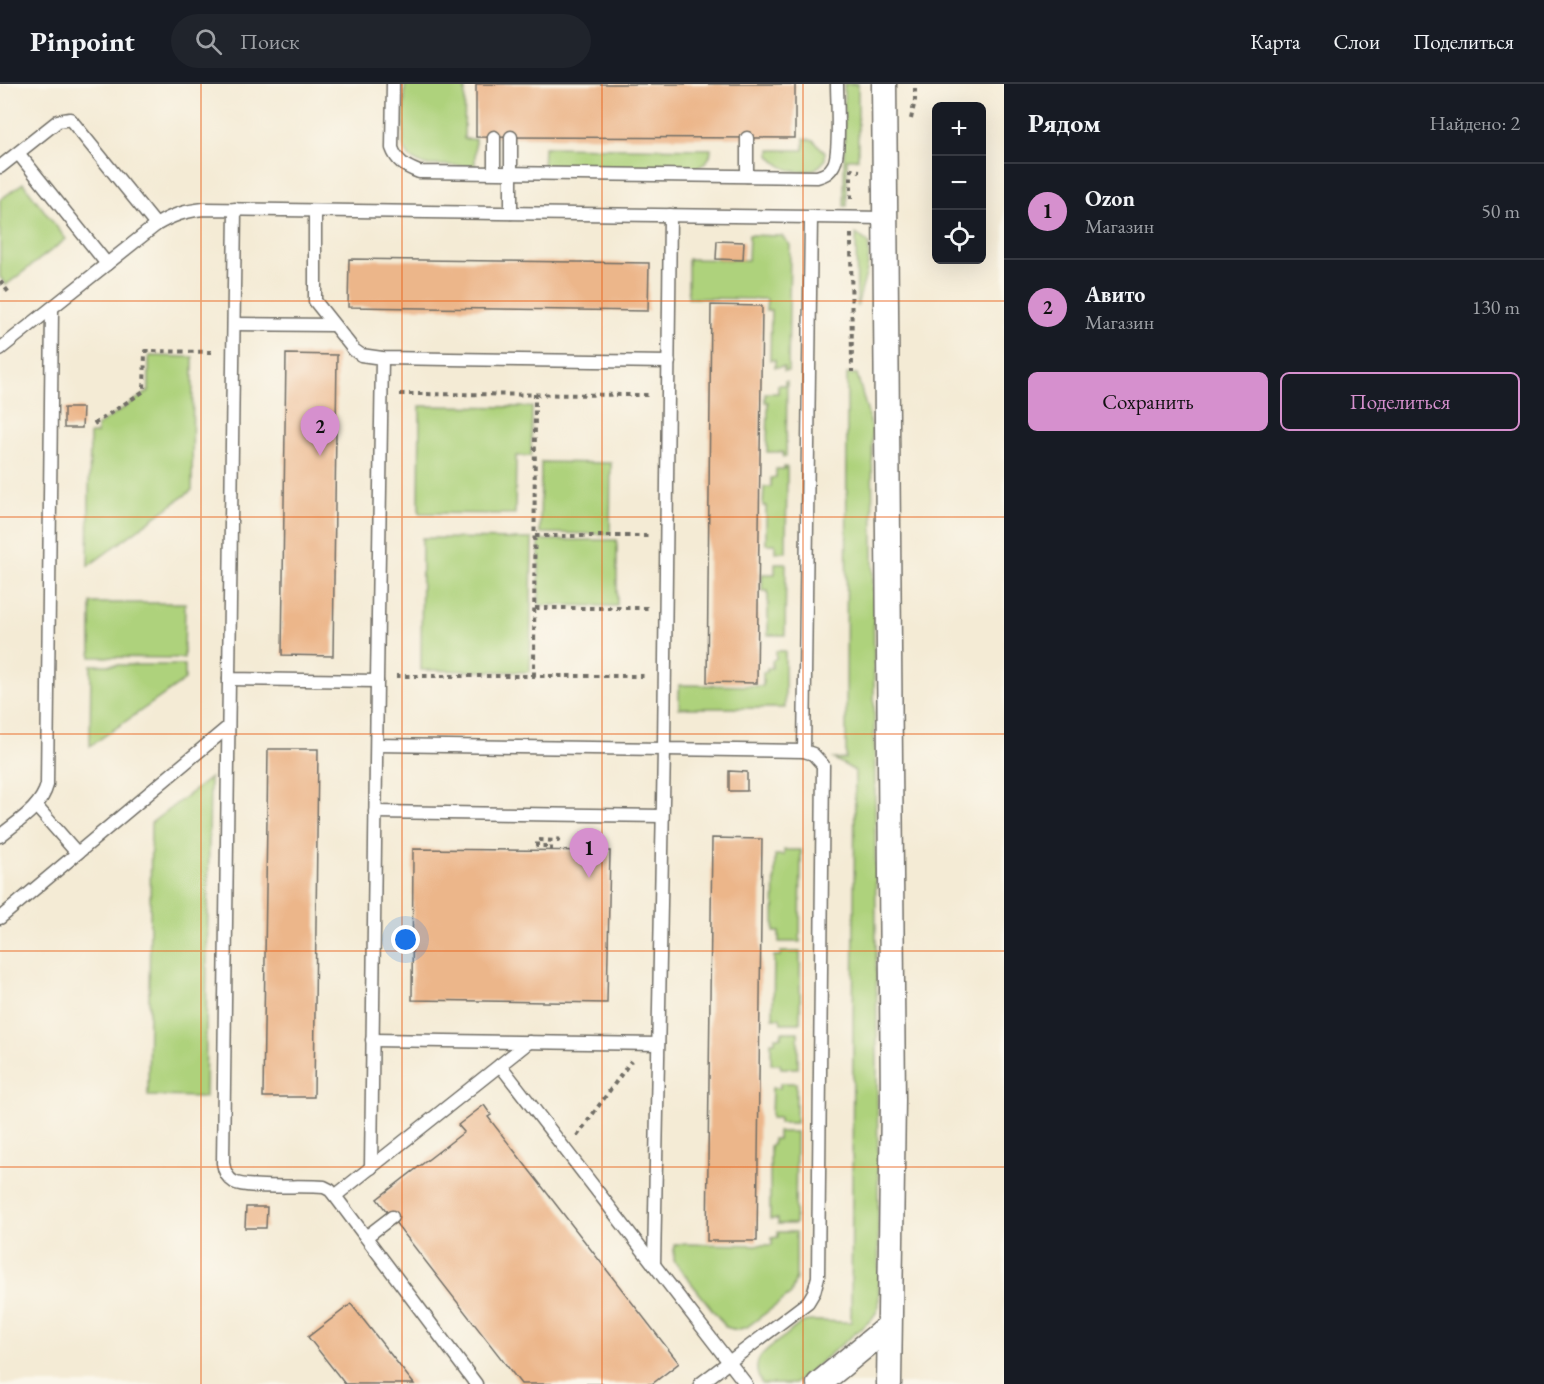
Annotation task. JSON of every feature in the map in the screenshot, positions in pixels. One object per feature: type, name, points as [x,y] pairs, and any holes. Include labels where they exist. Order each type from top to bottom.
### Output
[{"type":"street","points":[[884,84],[893,1089],[889,1384]]},
{"type":"street","points":[[819,1384],[888,1327]]},
{"type":"lane","points":[[393,84],[392,148],[396,158],[406,167],[419,172],[817,177],[825,175],[834,165],[837,153],[837,84]]},
{"type":"lane","points":[[0,167],[58,121],[70,119],[156,225]]},
{"type":"lane","points":[[494,137],[494,172]]},
{"type":"lane","points":[[511,137],[511,213]]},
{"type":"lane","points":[[747,138],[747,176]]},
{"type":"lane","points":[[18,153],[107,264]]},
{"type":"lane","points":[[0,349],[156,225],[184,211],[235,209],[885,218]]},
{"type":"lane","points":[[235,209],[223,1163],[225,1174],[234,1183],[314,1186],[330,1190],[476,1384]]},
{"type":"lane","points":[[315,211],[315,301],[354,350],[361,355],[382,358],[669,362]]},
{"type":"lane","points":[[654,1265],[663,816],[670,215]]},
{"type":"lane","points":[[804,751],[811,216]]},
{"type":"lane","points":[[0,836],[44,798],[47,785],[52,308]]},
{"type":"lane","points":[[234,324],[333,325]]},
{"type":"lane","points":[[371,1168],[382,358]]},
{"type":"lane","points":[[229,679],[377,678]]},
{"type":"lane","points":[[0,918],[228,727]]},
{"type":"lane","points":[[376,745],[804,751],[813,754],[823,765],[818,1277],[814,1292],[808,1302],[700,1384]]},
{"type":"lane","points":[[36,806],[77,853]]},
{"type":"lane","points":[[375,812],[663,816]]},
{"type":"lane","points":[[372,1040],[658,1044]]},
{"type":"lane","points":[[335,1196],[529,1042]]},
{"type":"lane","points":[[500,1065],[746,1384]]},
{"type":"lane","points":[[366,1237],[392,1217]]},
{"type":"path","points":[[852,372],[851,170],[870,171]]},
{"type":"path","points":[[0,281],[10,294]]},
{"type":"path","points":[[94,424],[144,391],[145,351],[233,352]]},
{"type":"path","points":[[381,394],[668,395]]},
{"type":"path","points":[[534,676],[535,394]]},
{"type":"path","points":[[535,536],[666,537]]},
{"type":"path","points":[[535,608],[666,608]]},
{"type":"path","points":[[377,678],[665,676]]},
{"type":"path","points":[[551,851],[551,846],[537,846],[537,840],[558,841]]},
{"type":"path","points":[[566,1151],[644,1043]]},
{"type":"green space","points":[[405,84],[465,84],[464,139],[475,139],[475,166],[424,165],[410,158],[403,146]]},
{"type":"green space","points":[[844,84],[858,84],[858,159],[847,159],[847,206],[844,206]]},
{"type":"green space","points":[[804,138],[814,141],[825,152],[825,160],[813,170],[805,172],[789,170],[770,155],[770,150],[804,150]]},
{"type":"green space","points":[[544,147],[711,149],[711,154],[705,163],[690,170],[543,168]]},
{"type":"green space","points":[[23,183],[66,239],[6,285],[0,277],[0,200]]},
{"type":"green space","points":[[856,234],[868,242],[869,250],[868,266],[857,307]]},
{"type":"green space","points":[[749,235],[782,236],[790,245],[788,371],[784,371],[784,367],[775,367],[775,360],[770,360],[771,310],[766,310],[767,299],[688,298],[688,259],[748,260]]},
{"type":"green space","points":[[149,356],[193,357],[192,490],[88,566],[90,434],[97,434],[97,426],[149,391]]},
{"type":"green space","points":[[847,374],[857,374],[872,429],[879,1305],[871,1320],[794,1384],[762,1384],[757,1368],[761,1356],[799,1324],[814,1321],[851,1322],[855,771],[834,759],[846,759]]},
{"type":"green space","points":[[787,381],[786,457],[783,457],[783,452],[767,452],[768,402],[765,402],[765,393],[778,393],[778,385],[785,385]]},
{"type":"green space","points":[[420,406],[532,407],[531,456],[516,456],[515,514],[419,513]]},
{"type":"green space","points":[[541,462],[611,463],[610,534],[540,533]]},
{"type":"green space","points":[[787,467],[786,552],[775,552],[775,544],[766,544],[764,487],[771,487],[771,478],[776,477],[776,469],[784,469]]},
{"type":"green space","points":[[422,538],[532,539],[530,672],[421,670]]},
{"type":"green space","points":[[539,540],[617,540],[617,606],[539,605]]},
{"type":"green space","points":[[775,563],[786,563],[785,635],[768,635],[768,591],[762,591],[762,574],[775,574]]},
{"type":"green space","points":[[91,603],[185,603],[184,658],[91,657]]},
{"type":"green space","points":[[776,651],[785,651],[785,708],[679,708],[679,685],[763,686],[763,672],[767,672],[767,668],[772,668]]},
{"type":"green space","points":[[91,665],[185,665],[185,680],[90,746]]},
{"type":"green space","points":[[210,778],[205,1097],[148,1096],[151,823]]},
{"type":"green space","points":[[784,850],[801,850],[800,942],[779,942],[779,932],[774,932],[775,855],[784,855]]},
{"type":"green space","points":[[781,952],[800,952],[800,1023],[781,1023],[780,1018],[773,1018],[774,956],[780,956]]},
{"type":"green space","points":[[782,1032],[798,1032],[798,1068],[781,1068],[780,1064],[771,1064],[771,1042],[775,1042],[775,1037],[781,1037]]},
{"type":"green space","points":[[780,1083],[796,1083],[796,1123],[779,1123],[779,1118],[771,1118],[772,1088],[780,1088]]},
{"type":"green space","points":[[778,1132],[796,1132],[795,1224],[778,1224],[778,1219],[770,1219],[770,1146],[773,1145],[773,1139],[778,1139]]},
{"type":"green space","points":[[778,1232],[796,1232],[796,1278],[791,1294],[747,1327],[736,1330],[726,1327],[674,1261],[674,1244],[772,1245],[772,1238],[778,1237]]},
{"type":"building","points":[[476,84],[795,84],[795,138],[476,137]]},
{"type":"building","points":[[717,241],[744,242],[743,260],[716,259]]},
{"type":"building","points":[[349,259],[649,263],[648,311],[348,307]]},
{"type":"building","points":[[711,305],[762,306],[757,683],[707,682]]},
{"type":"building","points":[[286,354],[337,355],[333,656],[282,655]]},
{"type":"building","points":[[64,408],[83,408],[82,428],[64,428]]},
{"type":"building","points":[[268,749],[318,749],[314,1097],[263,1097]]},
{"type":"building","points":[[729,771],[747,772],[747,791],[729,791]]},
{"type":"building","points":[[712,838],[762,839],[757,1241],[707,1241]]},
{"type":"building","points":[[413,849],[610,851],[607,1003],[412,1000]]},
{"type":"building","points":[[484,1105],[491,1115],[488,1117],[679,1363],[652,1384],[521,1384],[377,1199],[464,1132],[458,1125]]},
{"type":"building","points":[[246,1207],[267,1207],[266,1228],[245,1228]]},
{"type":"building","points":[[351,1304],[414,1384],[345,1384],[308,1337]]},
{"type":"place","name":"Авито","points":[[320,456]]},
{"type":"place","name":"Ozon","points":[[589,878]]}]
